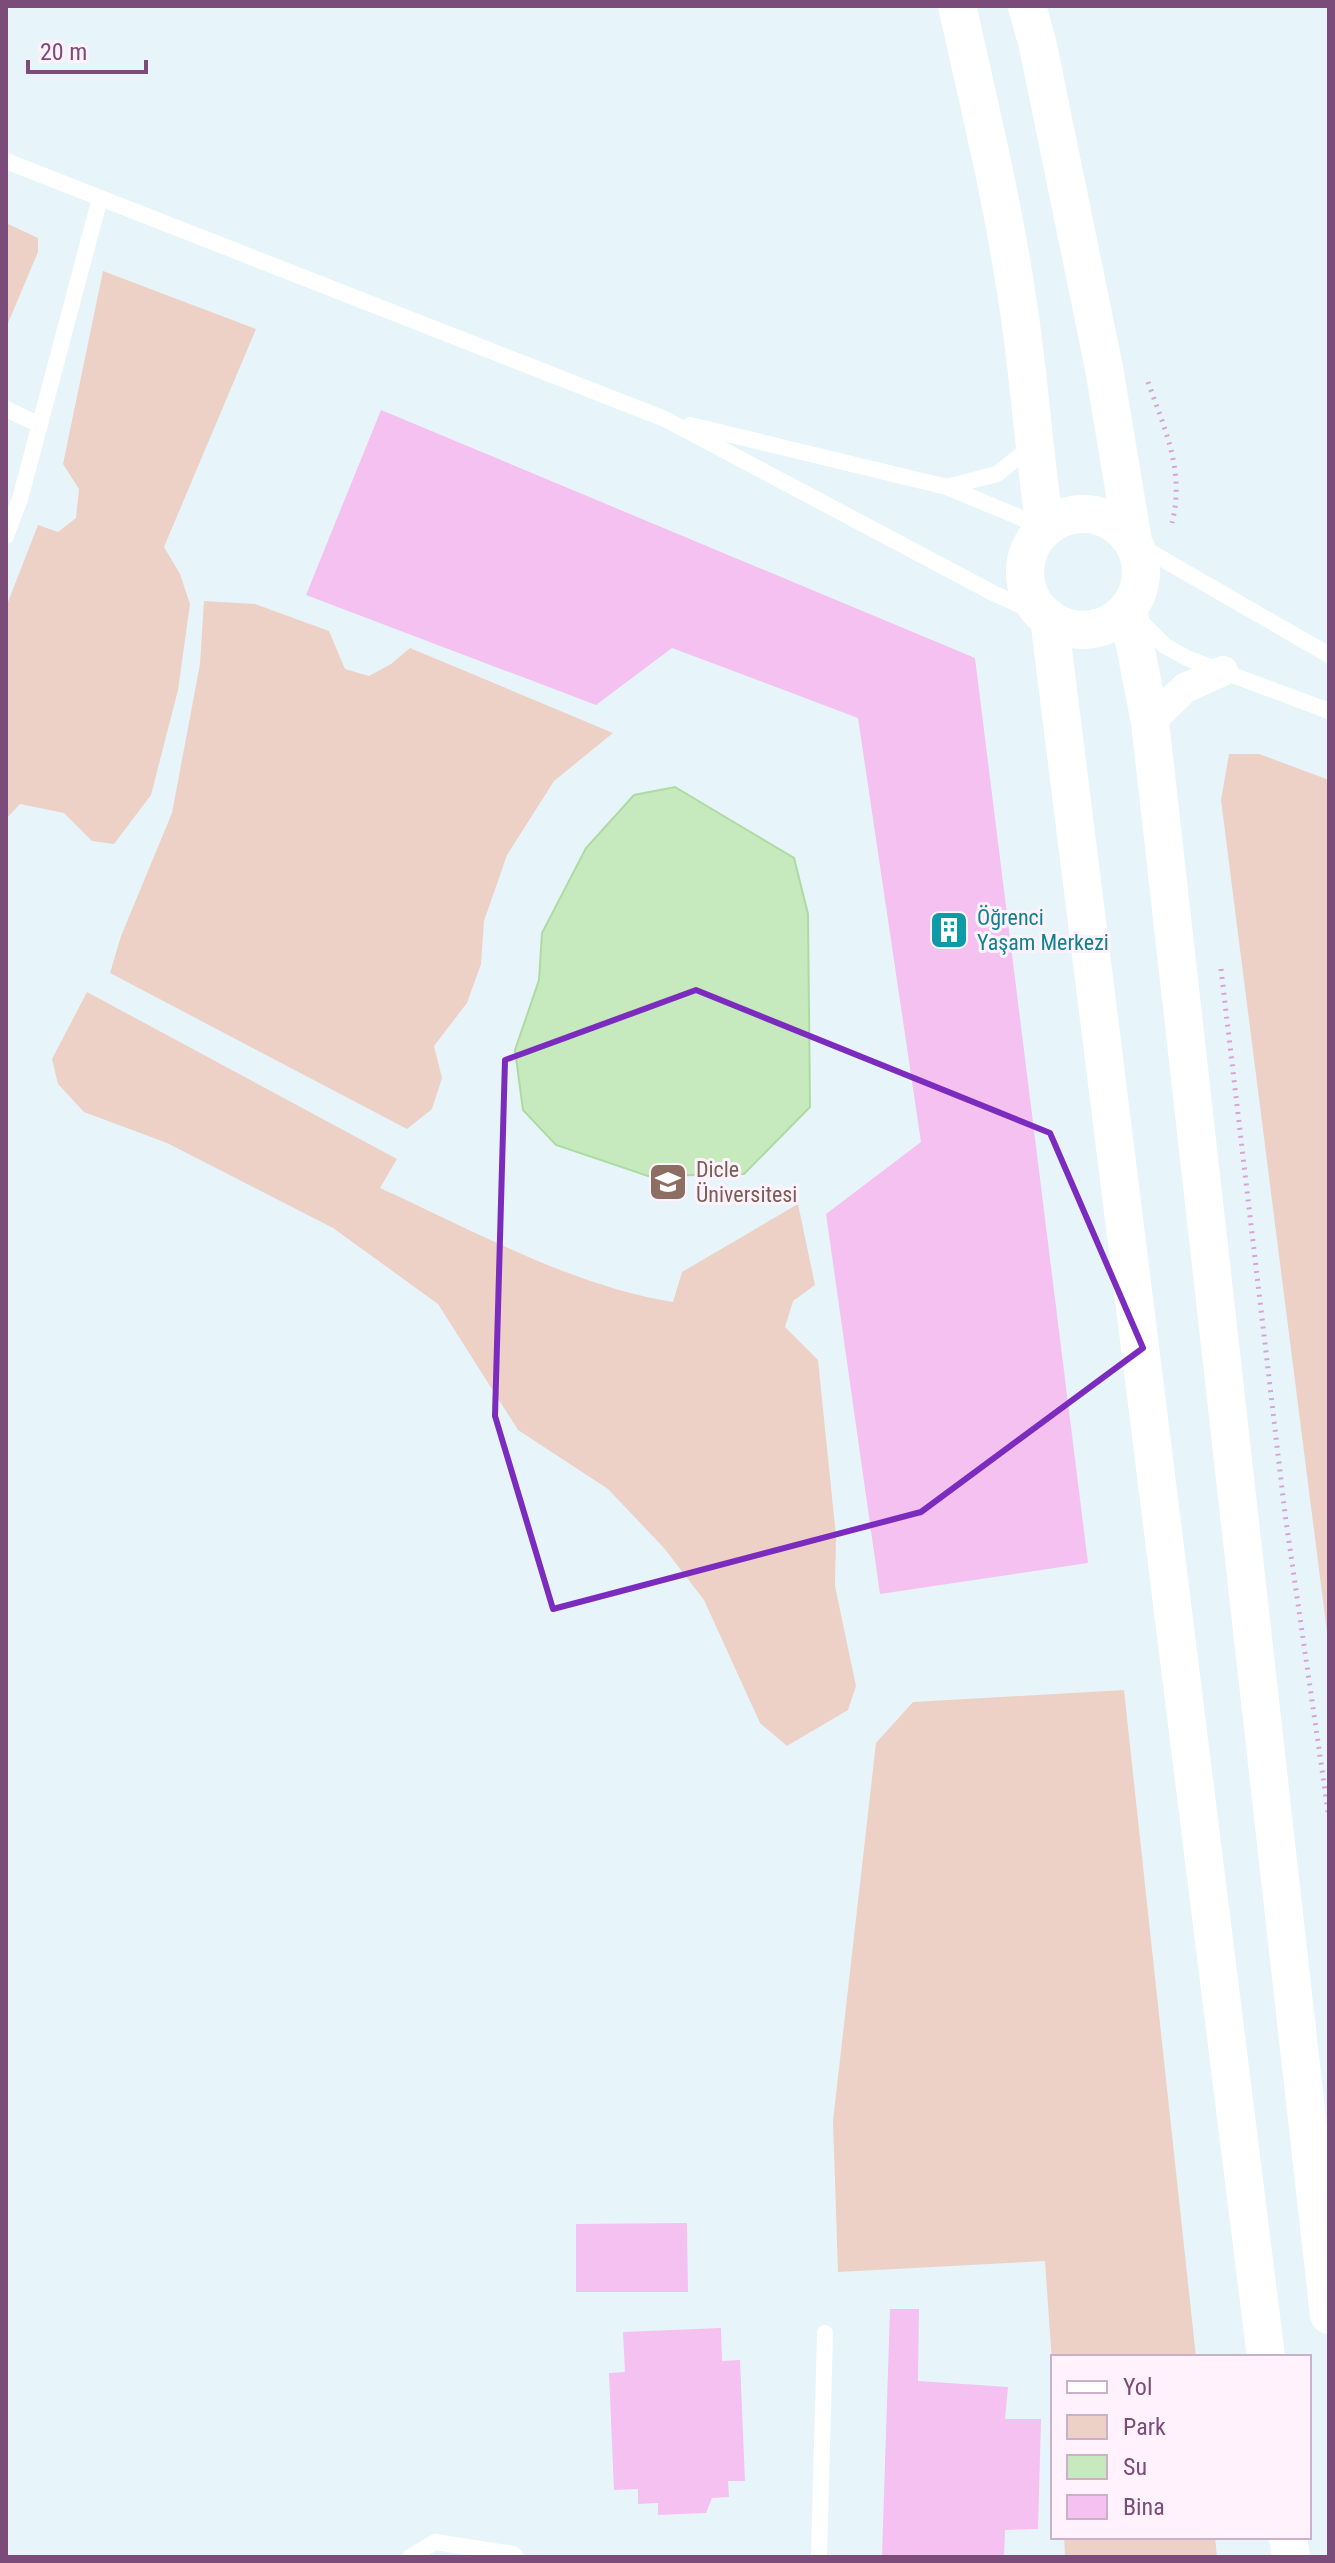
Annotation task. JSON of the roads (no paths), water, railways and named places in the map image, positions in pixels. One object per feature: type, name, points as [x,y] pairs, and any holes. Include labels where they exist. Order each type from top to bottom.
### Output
[{"type":"street","points":[[957,6],[990,154],[1023,339],[1045,528]]},
{"type":"street","points":[[1027,6],[1038,46],[1104,368],[1141,576],[1137,593],[1128,609],[1104,626],[1090,629],[1062,626],[1037,607],[1029,591],[1027,557],[1034,541],[1045,528],[1059,519],[1076,514],[1093,515],[1123,529],[1133,542]]},
{"type":"street","points":[[1128,609],[1150,722],[1329,2315]]},
{"type":"street","points":[[1049,618],[1266,2355]]},
{"type":"street","points":[[1150,722],[1185,688],[1223,671]]},
{"type":"lane","points":[[6,161],[665,419],[993,593],[1049,618]]},
{"type":"lane","points":[[6,536],[20,499],[100,198]]},
{"type":"lane","points":[[6,409],[40,425]]},
{"type":"lane","points":[[665,419],[947,487],[1045,528]]},
{"type":"lane","points":[[947,487],[997,474],[1033,445]]},
{"type":"lane","points":[[1133,542],[1329,655]]},
{"type":"lane","points":[[1128,609],[1165,646],[1189,659],[1329,711]]},
{"type":"lane","points":[[819,2557],[825,2333]]},
{"type":"lane","points":[[410,2557],[435,2542],[513,2554],[516,2557]]},
{"type":"water","points":[[675,787],[794,858],[808,914],[810,1107],[744,1174],[648,1176],[556,1145],[523,1110],[515,1050],[539,980],[542,933],[586,848],[634,795]]},
{"type":"place","name":"Öğrenci Yaşam Merkezi","points":[[949,930]]},
{"type":"place","name":"Dicle Üniversitesi","points":[[668,1182]]}]
